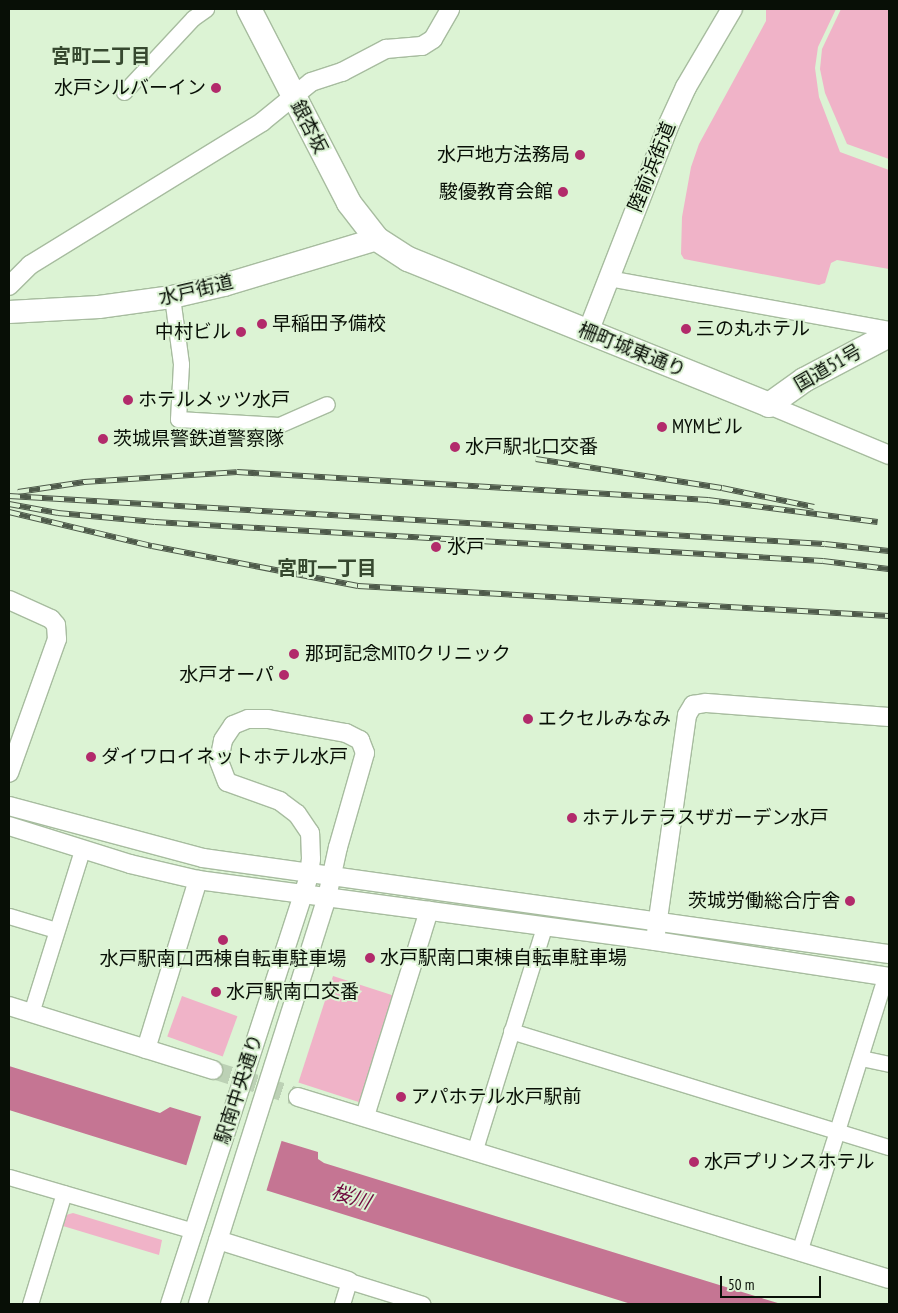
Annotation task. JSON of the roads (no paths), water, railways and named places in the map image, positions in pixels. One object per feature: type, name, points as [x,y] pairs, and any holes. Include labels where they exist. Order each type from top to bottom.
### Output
[{"type":"highway","name":"銀杏坂","points":[[249,9],[349,203],[377,240]]},
{"type":"highway","name":"柵町城東通り","points":[[377,240],[408,259],[768,405]]},
{"type":"highway","name":"国道51号","points":[[768,405],[804,380],[889,335]]},
{"type":"main road","name":"陸前浜街道","points":[[588,332],[672,117],[732,9]]},
{"type":"main road","name":"水戸街道","points":[[9,312],[99,307],[172,297],[224,285],[377,240]]},
{"type":"street","points":[[124,92],[193,18],[206,9]]},
{"type":"street","points":[[9,286],[30,265],[262,122],[293,96],[319,78],[342,72],[386,49],[427,42],[433,39],[450,9]]},
{"type":"street","points":[[608,278],[889,329]]},
{"type":"street","points":[[172,297],[181,364],[178,419],[279,424],[327,404]]},
{"type":"street","name":"柵町城東通り","points":[[768,405],[889,455]]},
{"type":"street","points":[[9,600],[51,619],[56,625],[57,639],[9,774]]},
{"type":"street","points":[[655,941],[687,715],[693,705],[706,703],[889,717]]},
{"type":"street","name":"駅南中央通り","points":[[170,1304],[233,1104],[309,875],[311,842],[304,822],[280,801],[238,788],[227,782],[222,775],[219,761],[222,740],[227,731],[241,720],[268,719],[346,733],[360,740],[365,753],[327,897],[198,1304]]},
{"type":"street","points":[[9,806],[176,852],[309,875],[889,954]]},
{"type":"street","points":[[9,826],[82,850],[198,880],[655,941],[887,977],[799,1252]]},
{"type":"street","points":[[31,1013],[82,850]]},
{"type":"street","points":[[146,1049],[198,880]]},
{"type":"street","points":[[365,1116],[429,911]]},
{"type":"street","points":[[9,916],[56,930]]},
{"type":"street","points":[[474,1152],[544,927]]},
{"type":"street","points":[[9,1006],[212,1070]]},
{"type":"street","points":[[511,1031],[889,1147]]},
{"type":"street","points":[[861,1058],[889,1064]]},
{"type":"street","points":[[298,1097],[365,1116],[474,1152],[889,1279]]},
{"type":"street","points":[[9,1177],[194,1231]]},
{"type":"street","points":[[30,1304],[64,1193]]},
{"type":"street","points":[[218,1240],[424,1304]]},
{"type":"street","points":[[342,1304],[349,1281]]},
{"type":"water","name":"桜川","points":[[9,1066],[160,1113],[170,1107],[318,1152],[318,1159],[324,1163],[781,1304],[631,1304],[9,1110]]},
{"type":"tunnel","points":[[213,1070],[298,1097]]},
{"type":"railway","points":[[536,459],[722,488],[814,507]]},
{"type":"railway","points":[[18,492],[84,482],[237,472],[708,500],[878,522]]},
{"type":"railway","points":[[9,496],[825,544],[889,551]]},
{"type":"railway","points":[[9,504],[58,513],[155,522],[823,561],[889,569]]},
{"type":"railway","points":[[9,512],[152,546],[358,586],[889,616]]},
{"type":"place","name":"水戸シルバーイン","points":[[216,88]]},
{"type":"place","name":"水戸地方法務局","points":[[580,155]]},
{"type":"place","name":"駿優教育会館","points":[[563,192]]},
{"type":"place","name":"早稲田予備校","points":[[262,324]]},
{"type":"place","name":"三の丸ホテル","points":[[686,329]]},
{"type":"place","name":"中村ビル","points":[[241,332]]},
{"type":"place","name":"ホテルメッツ水戸","points":[[128,400]]},
{"type":"place","name":"MYMビル","points":[[662,427]]},
{"type":"place","name":"茨城県警鉄道警察隊","points":[[103,439]]},
{"type":"place","name":"水戸駅北口交番","points":[[455,447]]},
{"type":"place","name":"水戸","points":[[436,547]]},
{"type":"place","name":"那珂記念MITOクリニック","points":[[294,654]]},
{"type":"place","name":"水戸オーパ","points":[[284,675]]},
{"type":"place","name":"エクセルみなみ","points":[[528,719]]},
{"type":"place","name":"ダイワロイネットホテル水戸","points":[[91,757]]},
{"type":"place","name":"ホテルテラスザガーデン水戸","points":[[572,818]]},
{"type":"place","name":"茨城労働総合庁舎","points":[[850,901]]},
{"type":"place","name":"水戸駅南口西棟自転車駐車場","points":[[223,940]]},
{"type":"place","name":"水戸駅南口東棟自転車駐車場","points":[[370,958]]},
{"type":"place","name":"水戸駅南口交番","points":[[216,992]]},
{"type":"place","name":"アパホテル水戸駅前","points":[[401,1097]]},
{"type":"place","name":"水戸プリンスホテル","points":[[694,1162]]},
{"type":"district","name":"宮町二丁目","points":[[101,56]]},
{"type":"district","name":"宮町一丁目","points":[[327,568]]}]
